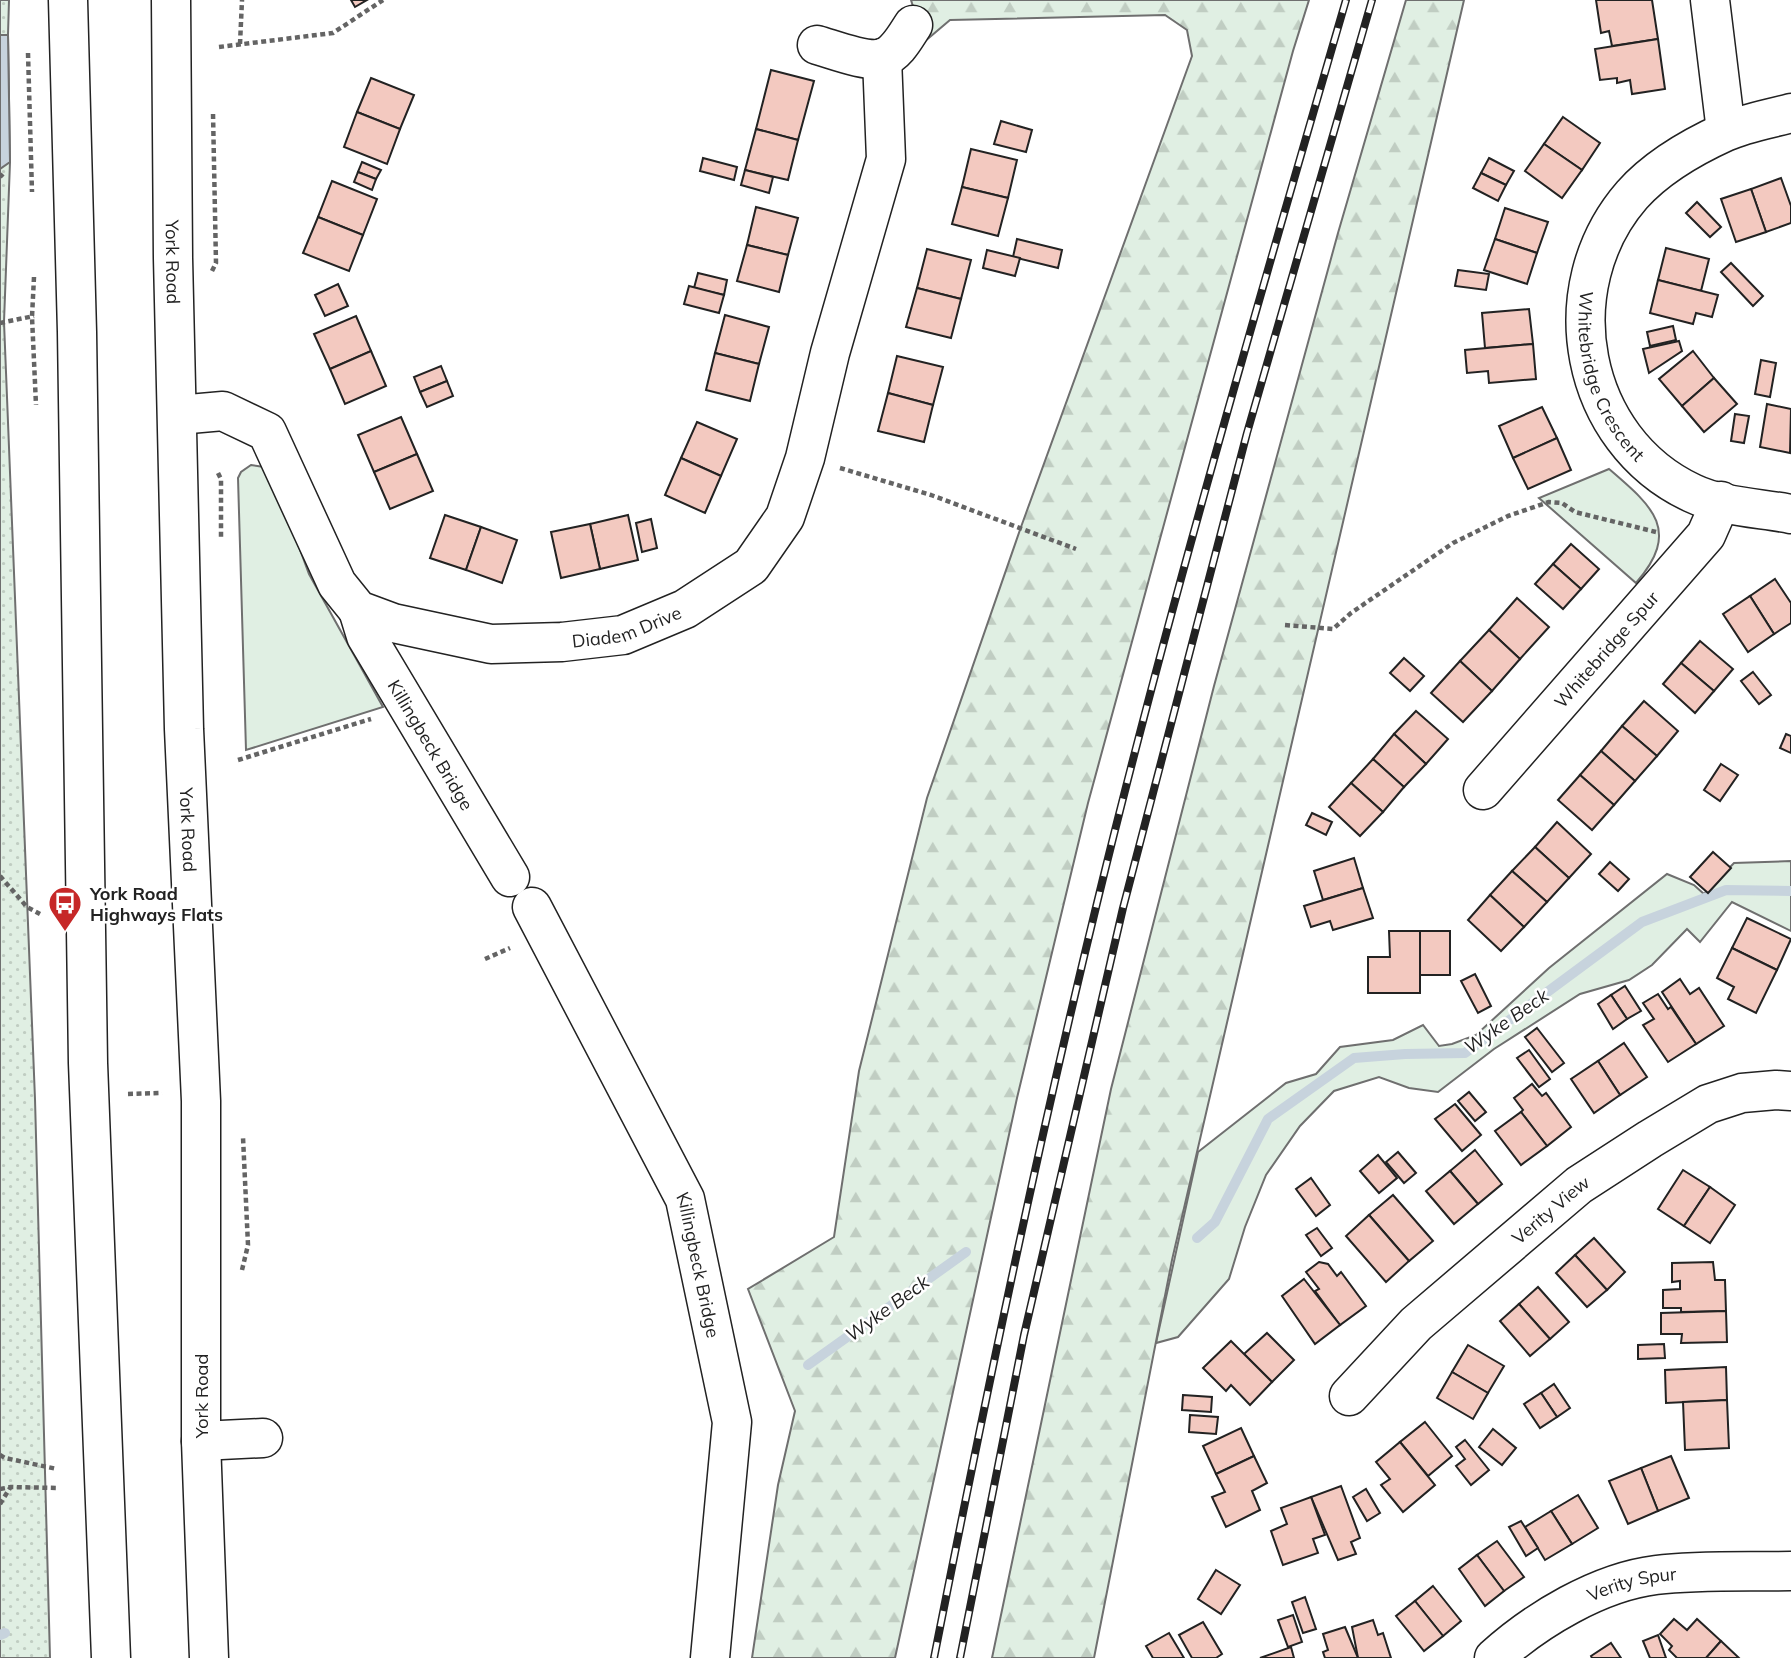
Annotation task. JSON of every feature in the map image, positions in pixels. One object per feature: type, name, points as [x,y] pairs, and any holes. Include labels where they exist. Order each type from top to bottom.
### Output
[{"type":"main road","name":"York Road","points":[[171,0],[173,258],[184,729],[201,1122],[201,1441],[209,1658]]},
{"type":"main road","points":[[1710,0],[1726,131]]},
{"type":"main road","points":[[68,5],[77,331],[89,1064],[111,1658]]},
{"type":"main road","points":[[817,45],[864,58],[882,58],[900,46],[913,25]]},
{"type":"main road","name":"Diadem Drive","points":[[358,610],[393,623],[491,645],[562,642],[623,635],[685,609],[751,566],[785,517],[805,458],[830,353],[886,159],[882,58]]},
{"type":"main road","name":"Whitebridge Crescent","points":[[1791,113],[1726,131],[1657,172],[1633,194],[1613,220],[1599,249],[1589,279],[1584,312],[1591,375],[1620,433],[1641,458],[1666,478],[1694,494],[1714,518],[1791,514]]},
{"type":"main road","points":[[178,415],[223,411],[267,432],[337,584],[358,610]]},
{"type":"main road","name":"Whitebridge Spur","points":[[1483,790],[1714,518]]},
{"type":"main road","name":"Killingbeck Bridge","points":[[358,610],[366,636],[521,892],[685,1199],[732,1422],[710,1658]]},
{"type":"main road","name":"Verity View","points":[[1349,1396],[1416,1324],[1579,1185],[1708,1104],[1742,1093],[1791,1091]]},
{"type":"main road","points":[[201,1441],[262,1438]]},
{"type":"main road","name":"Verity Spur","points":[[1494,1658],[1548,1619],[1595,1591],[1654,1575],[1791,1571]]},
{"type":"path","points":[[240,44],[242,0]]},
{"type":"path","points":[[219,47],[333,33],[383,0]]},
{"type":"path","points":[[805,458],[931,495],[1076,549]]},
{"type":"path","points":[[1285,625],[1333,629],[1350,613],[1453,543],[1508,516],[1549,502],[1562,503],[1575,512],[1657,533],[1714,518]]},
{"type":"path","points":[[238,760],[408,708]]},
{"type":"path","points":[[0,876],[21,901],[40,914]]},
{"type":"path","points":[[125,1094],[166,1093],[168,1124],[201,1122]]},
{"type":"path","points":[[0,1455],[57,1469]]},
{"type":"path","points":[[0,1504],[10,1487]]},
{"type":"path","points":[[0,1489],[57,1488]]},
{"type":"green space","points":[[0,0],[9,0],[10,162],[4,322],[35,1099],[50,1658],[0,1658]]},
{"type":"green space","points":[[911,0],[1309,0],[1088,803],[1017,1098],[895,1658],[752,1658],[778,1485],[795,1411],[748,1289],[834,1237],[859,1071],[927,798],[1021,527],[1192,56],[1187,30],[1165,15],[950,20],[924,42]]},
{"type":"green space","points":[[1406,0],[1464,0],[1172,1260],[1094,1658],[992,1658],[1111,1089],[1214,686],[1338,233]]},
{"type":"green space","points":[[251,465],[264,467],[273,476],[309,574],[383,707],[246,750],[238,478],[241,472]]},
{"type":"green space","points":[[1609,469],[1638,495],[1656,520],[1659,533],[1657,548],[1650,564],[1636,583],[1539,498]]},
{"type":"green space","points":[[1791,861],[1791,931],[1732,902],[1700,942],[1687,929],[1652,965],[1629,980],[1580,994],[1494,1049],[1438,1092],[1409,1088],[1379,1077],[1334,1091],[1300,1126],[1266,1175],[1245,1227],[1229,1279],[1178,1337],[1156,1343],[1198,1152],[1286,1083],[1316,1074],[1340,1047],[1393,1040],[1423,1025],[1439,1046],[1476,1035],[1549,968],[1667,874],[1694,885],[1704,894],[1734,863]]},
{"type":"shaded area","points":[[0,35],[8,35],[10,162],[0,169]]},
{"type":"building","points":[[351,0],[367,0],[355,7]]},
{"type":"building","points":[[1596,0],[1652,0],[1658,39],[1612,46],[1609,31],[1601,33]]},
{"type":"building","points":[[1658,39],[1665,89],[1632,94],[1630,80],[1617,83],[1617,78],[1600,80],[1595,49]]},
{"type":"building","points":[[771,70],[814,81],[798,140],[756,129]]},
{"type":"building","points":[[371,78],[414,95],[400,129],[357,112]]},
{"type":"building","points":[[357,112],[400,129],[387,164],[344,147]]},
{"type":"building","points":[[1563,117],[1600,143],[1582,170],[1544,144]]},
{"type":"building","points":[[1001,121],[1032,130],[1026,152],[994,144]]},
{"type":"building","points":[[756,129],[798,140],[788,180],[745,170]]},
{"type":"building","points":[[1544,144],[1582,170],[1562,198],[1525,171]]},
{"type":"building","points":[[971,149],[1017,160],[1008,198],[962,187]]},
{"type":"building","points":[[703,158],[737,167],[734,180],[700,171]]},
{"type":"building","points":[[1489,158],[1514,171],[1506,185],[1481,173]]},
{"type":"building","points":[[362,162],[381,170],[376,179],[358,172]]},
{"type":"building","points":[[745,170],[773,177],[769,193],[741,185]]},
{"type":"building","points":[[358,172],[376,179],[372,190],[354,182]]},
{"type":"building","points":[[1481,173],[1506,185],[1498,201],[1473,188]]},
{"type":"building","points":[[1781,178],[1791,206],[1791,223],[1766,232],[1751,189]]},
{"type":"building","points":[[332,181],[377,199],[363,235],[318,217]]},
{"type":"building","points":[[962,187],[1008,198],[998,236],[952,224]]},
{"type":"building","points":[[1751,189],[1766,232],[1736,242],[1721,199]]},
{"type":"building","points":[[1697,202],[1721,227],[1710,237],[1686,213]]},
{"type":"building","points":[[756,207],[798,218],[788,255],[747,245]]},
{"type":"building","points":[[1505,208],[1548,222],[1537,253],[1495,239]]},
{"type":"building","points":[[318,217],[363,235],[349,271],[303,253]]},
{"type":"building","points":[[1017,239],[1062,250],[1058,268],[1013,257]]},
{"type":"building","points":[[1495,239],[1537,253],[1527,284],[1484,270]]},
{"type":"building","points":[[747,245],[788,255],[779,292],[737,281]]},
{"type":"building","points":[[1666,248],[1709,259],[1701,291],[1658,280]]},
{"type":"building","points":[[927,249],[971,260],[961,299],[917,288]]},
{"type":"building","points":[[987,250],[1020,258],[1015,276],[983,268]]},
{"type":"building","points":[[1731,263],[1763,296],[1753,306],[1721,272]]},
{"type":"building","points":[[1458,270],[1489,274],[1486,290],[1455,286]]},
{"type":"building","points":[[698,273],[727,280],[724,295],[694,288]]},
{"type":"building","points":[[1658,280],[1718,295],[1712,317],[1696,313],[1693,324],[1650,313]]},
{"type":"building","points":[[338,284],[348,306],[325,316],[315,295]]},
{"type":"building","points":[[689,286],[724,295],[719,313],[684,304]]},
{"type":"building","points":[[917,288],[961,299],[951,338],[906,327]]},
{"type":"building","points":[[1529,309],[1533,344],[1485,348],[1482,313]]},
{"type":"building","points":[[725,315],[769,327],[759,364],[715,353]]},
{"type":"building","points":[[356,316],[371,351],[330,369],[314,334]]},
{"type":"building","points":[[1673,326],[1676,340],[1650,346],[1647,332]]},
{"type":"building","points":[[1679,341],[1682,351],[1649,373],[1643,349]]},
{"type":"building","points":[[1533,344],[1536,379],[1489,383],[1488,371],[1467,373],[1465,350]]},
{"type":"building","points":[[371,351],[386,386],[345,404],[330,369]]},
{"type":"building","points":[[1693,351],[1714,378],[1682,406],[1659,379]]},
{"type":"building","points":[[715,353],[759,364],[750,401],[706,390]]},
{"type":"building","points":[[897,356],[943,367],[933,405],[888,393]]},
{"type":"building","points":[[1761,360],[1776,363],[1770,397],[1755,394]]},
{"type":"building","points":[[441,366],[447,381],[420,392],[414,377]]},
{"type":"building","points":[[1714,378],[1737,404],[1704,432],[1682,406]]},
{"type":"building","points":[[447,381],[453,396],[427,407],[420,392]]},
{"type":"building","points":[[888,393],[933,405],[924,442],[878,431]]},
{"type":"building","points":[[1767,404],[1791,409],[1790,453],[1760,447]]},
{"type":"building","points":[[1542,407],[1557,438],[1513,458],[1499,426]]},
{"type":"building","points":[[1735,414],[1749,416],[1744,443],[1731,441]]},
{"type":"building","points":[[401,417],[417,454],[374,472],[358,435]]},
{"type":"building","points":[[697,422],[737,439],[721,476],[681,458]]},
{"type":"building","points":[[1557,438],[1571,470],[1528,489],[1513,458]]},
{"type":"building","points":[[417,454],[433,491],[390,509],[374,472]]},
{"type":"building","points":[[681,458],[721,476],[705,513],[665,495]]},
{"type":"building","points":[[445,515],[481,527],[466,570],[430,558]]},
{"type":"building","points":[[628,515],[638,560],[600,569],[590,524]]},
{"type":"building","points":[[651,519],[657,548],[642,552],[636,523]]},
{"type":"building","points":[[590,524],[600,569],[561,578],[551,532]]},
{"type":"building","points":[[481,527],[517,540],[502,583],[466,570]]},
{"type":"building","points":[[1571,544],[1599,569],[1581,589],[1553,564]]},
{"type":"building","points":[[1553,564],[1581,589],[1563,609],[1535,584]]},
{"type":"building","points":[[1775,579],[1791,603],[1791,623],[1774,634],[1750,596]]},
{"type":"building","points":[[1750,596],[1774,634],[1748,652],[1723,614]]},
{"type":"building","points":[[1517,598],[1549,627],[1520,659],[1489,630]]},
{"type":"building","points":[[1489,630],[1520,659],[1492,691],[1460,661]]},
{"type":"building","points":[[1700,641],[1733,669],[1714,691],[1681,663]]},
{"type":"building","points":[[1404,658],[1424,676],[1410,691],[1390,673]]},
{"type":"building","points":[[1460,661],[1492,691],[1463,722],[1431,693]]},
{"type":"building","points":[[1681,663],[1714,691],[1695,713],[1663,684]]},
{"type":"building","points":[[1753,672],[1771,695],[1759,704],[1741,681]]},
{"type":"building","points":[[1644,701],[1678,731],[1657,756],[1622,726]]},
{"type":"building","points":[[1416,711],[1448,739],[1426,764],[1394,734]]},
{"type":"building","points":[[1622,726],[1657,756],[1635,781],[1601,751]]},
{"type":"building","points":[[1394,734],[1426,764],[1404,787],[1373,759]]},
{"type":"building","points":[[1786,734],[1791,736],[1791,753],[1780,748]]},
{"type":"building","points":[[1601,751],[1635,781],[1614,805],[1580,775]]},
{"type":"building","points":[[1373,759],[1404,787],[1383,812],[1351,783]]},
{"type":"building","points":[[1721,764],[1738,775],[1720,801],[1704,790]]},
{"type":"building","points":[[1580,775],[1614,805],[1592,830],[1558,800]]},
{"type":"building","points":[[1351,783],[1383,812],[1360,836],[1329,807]]},
{"type":"building","points":[[1312,813],[1332,822],[1326,835],[1306,825]]},
{"type":"building","points":[[1557,822],[1591,854],[1569,878],[1535,847]]},
{"type":"building","points":[[1535,847],[1569,878],[1547,902],[1512,871]]},
{"type":"building","points":[[1713,852],[1731,868],[1708,893],[1690,877]]},
{"type":"building","points":[[1354,858],[1363,888],[1323,900],[1314,871]]},
{"type":"building","points":[[1610,862],[1629,879],[1618,891],[1599,874]]},
{"type":"building","points":[[1512,871],[1547,902],[1524,927],[1490,895]]},
{"type":"building","points":[[1363,888],[1373,918],[1333,930],[1330,921],[1311,927],[1304,906]]},
{"type":"building","points":[[1490,895],[1524,927],[1501,951],[1468,920]]},
{"type":"building","points":[[1747,918],[1791,939],[1777,970],[1732,948]]},
{"type":"building","points":[[1389,931],[1420,931],[1420,993],[1368,993],[1368,957],[1390,957]]},
{"type":"building","points":[[1420,931],[1450,931],[1450,975],[1420,975]]},
{"type":"building","points":[[1732,948],[1777,970],[1756,1013],[1728,999],[1734,987],[1717,978]]},
{"type":"building","points":[[1475,974],[1491,1006],[1478,1013],[1461,981]]},
{"type":"building","points":[[1680,979],[1690,994],[1699,988],[1724,1026],[1696,1044],[1662,992]]},
{"type":"building","points":[[1625,986],[1641,1011],[1627,1019],[1611,995]]},
{"type":"building","points":[[1658,994],[1668,1009],[1671,1007],[1696,1044],[1668,1062],[1643,1025],[1654,1019],[1643,1003]]},
{"type":"building","points":[[1611,995],[1627,1019],[1613,1029],[1598,1004]]},
{"type":"building","points":[[1537,1028],[1564,1063],[1552,1072],[1525,1037]]},
{"type":"building","points":[[1624,1043],[1647,1077],[1620,1095],[1598,1061]]},
{"type":"building","points":[[1529,1050],[1550,1079],[1539,1087],[1517,1058]]},
{"type":"building","points":[[1598,1061],[1620,1095],[1594,1113],[1571,1079]]},
{"type":"building","points":[[1532,1084],[1542,1096],[1546,1093],[1571,1127],[1547,1146],[1521,1112],[1523,1110],[1514,1098]]},
{"type":"building","points":[[1469,1092],[1486,1112],[1475,1121],[1458,1101]]},
{"type":"building","points":[[1455,1104],[1481,1135],[1462,1151],[1435,1119]]},
{"type":"building","points":[[1521,1112],[1547,1146],[1521,1165],[1495,1131]]},
{"type":"building","points":[[1475,1150],[1502,1184],[1478,1204],[1450,1171]]},
{"type":"building","points":[[1398,1152],[1416,1173],[1404,1183],[1386,1162]]},
{"type":"building","points":[[1378,1155],[1397,1178],[1379,1193],[1360,1171]]},
{"type":"building","points":[[1683,1170],[1710,1187],[1684,1226],[1658,1209]]},
{"type":"building","points":[[1450,1171],[1478,1204],[1454,1224],[1426,1191]]},
{"type":"building","points":[[1311,1178],[1330,1205],[1316,1216],[1296,1189]]},
{"type":"building","points":[[1710,1187],[1735,1205],[1710,1243],[1684,1226]]},
{"type":"building","points":[[1393,1195],[1433,1241],[1409,1261],[1369,1215]]},
{"type":"building","points":[[1369,1215],[1409,1261],[1386,1282],[1346,1236]]},
{"type":"building","points":[[1317,1228],[1332,1248],[1321,1256],[1306,1235]]},
{"type":"building","points":[[1594,1238],[1625,1272],[1607,1290],[1575,1255]]},
{"type":"building","points":[[1575,1255],[1607,1290],[1587,1307],[1556,1273]]},
{"type":"building","points":[[1319,1262],[1328,1264],[1337,1276],[1341,1272],[1366,1306],[1340,1325],[1315,1291],[1319,1289],[1306,1272]]},
{"type":"building","points":[[1713,1262],[1715,1280],[1725,1280],[1726,1311],[1681,1312],[1681,1308],[1663,1308],[1663,1290],[1680,1289],[1680,1281],[1672,1282],[1672,1263]]},
{"type":"building","points":[[1304,1279],[1340,1325],[1315,1344],[1282,1296]]},
{"type":"building","points":[[1538,1287],[1569,1322],[1550,1339],[1519,1304]]},
{"type":"building","points":[[1519,1304],[1550,1339],[1530,1356],[1500,1321]]},
{"type":"building","points":[[1726,1311],[1727,1342],[1681,1343],[1682,1334],[1661,1334],[1661,1313]]},
{"type":"building","points":[[1267,1333],[1294,1360],[1272,1382],[1244,1354]]},
{"type":"building","points":[[1231,1341],[1272,1382],[1250,1405],[1231,1385],[1226,1391],[1203,1368]]},
{"type":"building","points":[[1664,1344],[1665,1358],[1638,1359],[1638,1345]]},
{"type":"building","points":[[1468,1345],[1504,1366],[1488,1393],[1452,1372]]},
{"type":"building","points":[[1726,1367],[1727,1400],[1666,1403],[1665,1370]]},
{"type":"building","points":[[1452,1372],[1488,1393],[1473,1419],[1437,1398]]},
{"type":"building","points":[[1554,1384],[1570,1408],[1557,1417],[1541,1393]]},
{"type":"building","points":[[1541,1393],[1557,1417],[1540,1428],[1524,1404]]},
{"type":"building","points":[[1183,1395],[1212,1397],[1211,1412],[1182,1410]]},
{"type":"building","points":[[1727,1400],[1729,1448],[1685,1450],[1683,1402]]},
{"type":"building","points":[[1190,1415],[1218,1417],[1216,1434],[1189,1432]]},
{"type":"building","points":[[1425,1422],[1452,1456],[1428,1476],[1400,1442]]},
{"type":"building","points":[[1241,1428],[1254,1456],[1216,1474],[1203,1446]]},
{"type":"building","points":[[1493,1429],[1516,1448],[1502,1465],[1479,1447]]},
{"type":"building","points":[[1465,1440],[1489,1470],[1471,1485],[1456,1466],[1465,1459],[1456,1447]]},
{"type":"building","points":[[1400,1442],[1435,1485],[1403,1512],[1381,1485],[1390,1479],[1376,1462]]},
{"type":"building","points":[[1254,1456],[1267,1483],[1252,1491],[1260,1510],[1226,1527],[1212,1497],[1225,1492],[1216,1474]]},
{"type":"building","points":[[1671,1456],[1689,1498],[1658,1511],[1641,1468]]},
{"type":"building","points":[[1641,1468],[1658,1511],[1628,1524],[1609,1481]]},
{"type":"building","points":[[1341,1486],[1360,1538],[1351,1542],[1356,1554],[1338,1560],[1311,1497]]},
{"type":"building","points":[[1366,1489],[1380,1513],[1367,1521],[1353,1497]]},
{"type":"building","points":[[1578,1495],[1598,1528],[1572,1544],[1551,1511]]},
{"type":"building","points":[[1311,1497],[1325,1535],[1313,1539],[1318,1553],[1283,1565],[1271,1531],[1287,1524],[1281,1508]]},
{"type":"building","points":[[1551,1511],[1572,1544],[1545,1560],[1525,1527]]},
{"type":"building","points":[[1521,1521],[1538,1548],[1526,1556],[1509,1527]]},
{"type":"building","points":[[1497,1541],[1524,1577],[1504,1591],[1477,1555]]},
{"type":"building","points":[[1477,1555],[1504,1591],[1485,1606],[1459,1569]]},
{"type":"building","points":[[1216,1570],[1240,1585],[1221,1614],[1198,1599]]},
{"type":"building","points":[[1433,1586],[1461,1621],[1443,1636],[1415,1601]]},
{"type":"building","points":[[1305,1597],[1316,1629],[1303,1633],[1292,1602]]},
{"type":"building","points":[[1415,1601],[1443,1636],[1424,1651],[1396,1616]]},
{"type":"building","points":[[1293,1615],[1302,1642],[1288,1647],[1278,1620]]},
{"type":"building","points":[[1674,1619],[1687,1630],[1697,1619],[1721,1641],[1706,1658],[1677,1658],[1669,1650],[1672,1646],[1660,1634]]},
{"type":"building","points":[[1373,1620],[1378,1635],[1383,1633],[1391,1658],[1358,1658],[1352,1627]]},
{"type":"building","points":[[1203,1622],[1222,1654],[1216,1658],[1192,1658],[1179,1635]]},
{"type":"building","points":[[1345,1627],[1358,1658],[1325,1658],[1323,1652],[1328,1650],[1323,1634]]},
{"type":"building","points":[[1169,1633],[1184,1658],[1153,1658],[1146,1646]]},
{"type":"building","points":[[1658,1635],[1666,1658],[1650,1658],[1643,1641]]},
{"type":"building","points":[[1721,1641],[1739,1658],[1706,1658]]},
{"type":"building","points":[[1611,1643],[1621,1658],[1592,1658],[1591,1656]]},
{"type":"building","points":[[1291,1647],[1294,1658],[1260,1658]]},
{"type":"waterway","name":"Wyke Beck","points":[[1197,1238],[1215,1222],[1268,1119],[1354,1058],[1465,1053],[1642,922],[1726,890],[1791,891]]},
{"type":"waterway","name":"Wyke Beck","points":[[808,1365],[966,1252]]},
{"type":"waterway","name":"Wyke Beck","points":[[0,1635],[5,1633]]},
{"type":"railway","points":[[934,1658],[1011,1279],[1125,789],[1248,337],[1346,0]]},
{"type":"railway","points":[[960,1658],[1024,1335],[1123,908],[1247,433],[1372,0]]},
{"type":"place","name":"York Road Highways Flats","points":[[65,933]]}]
